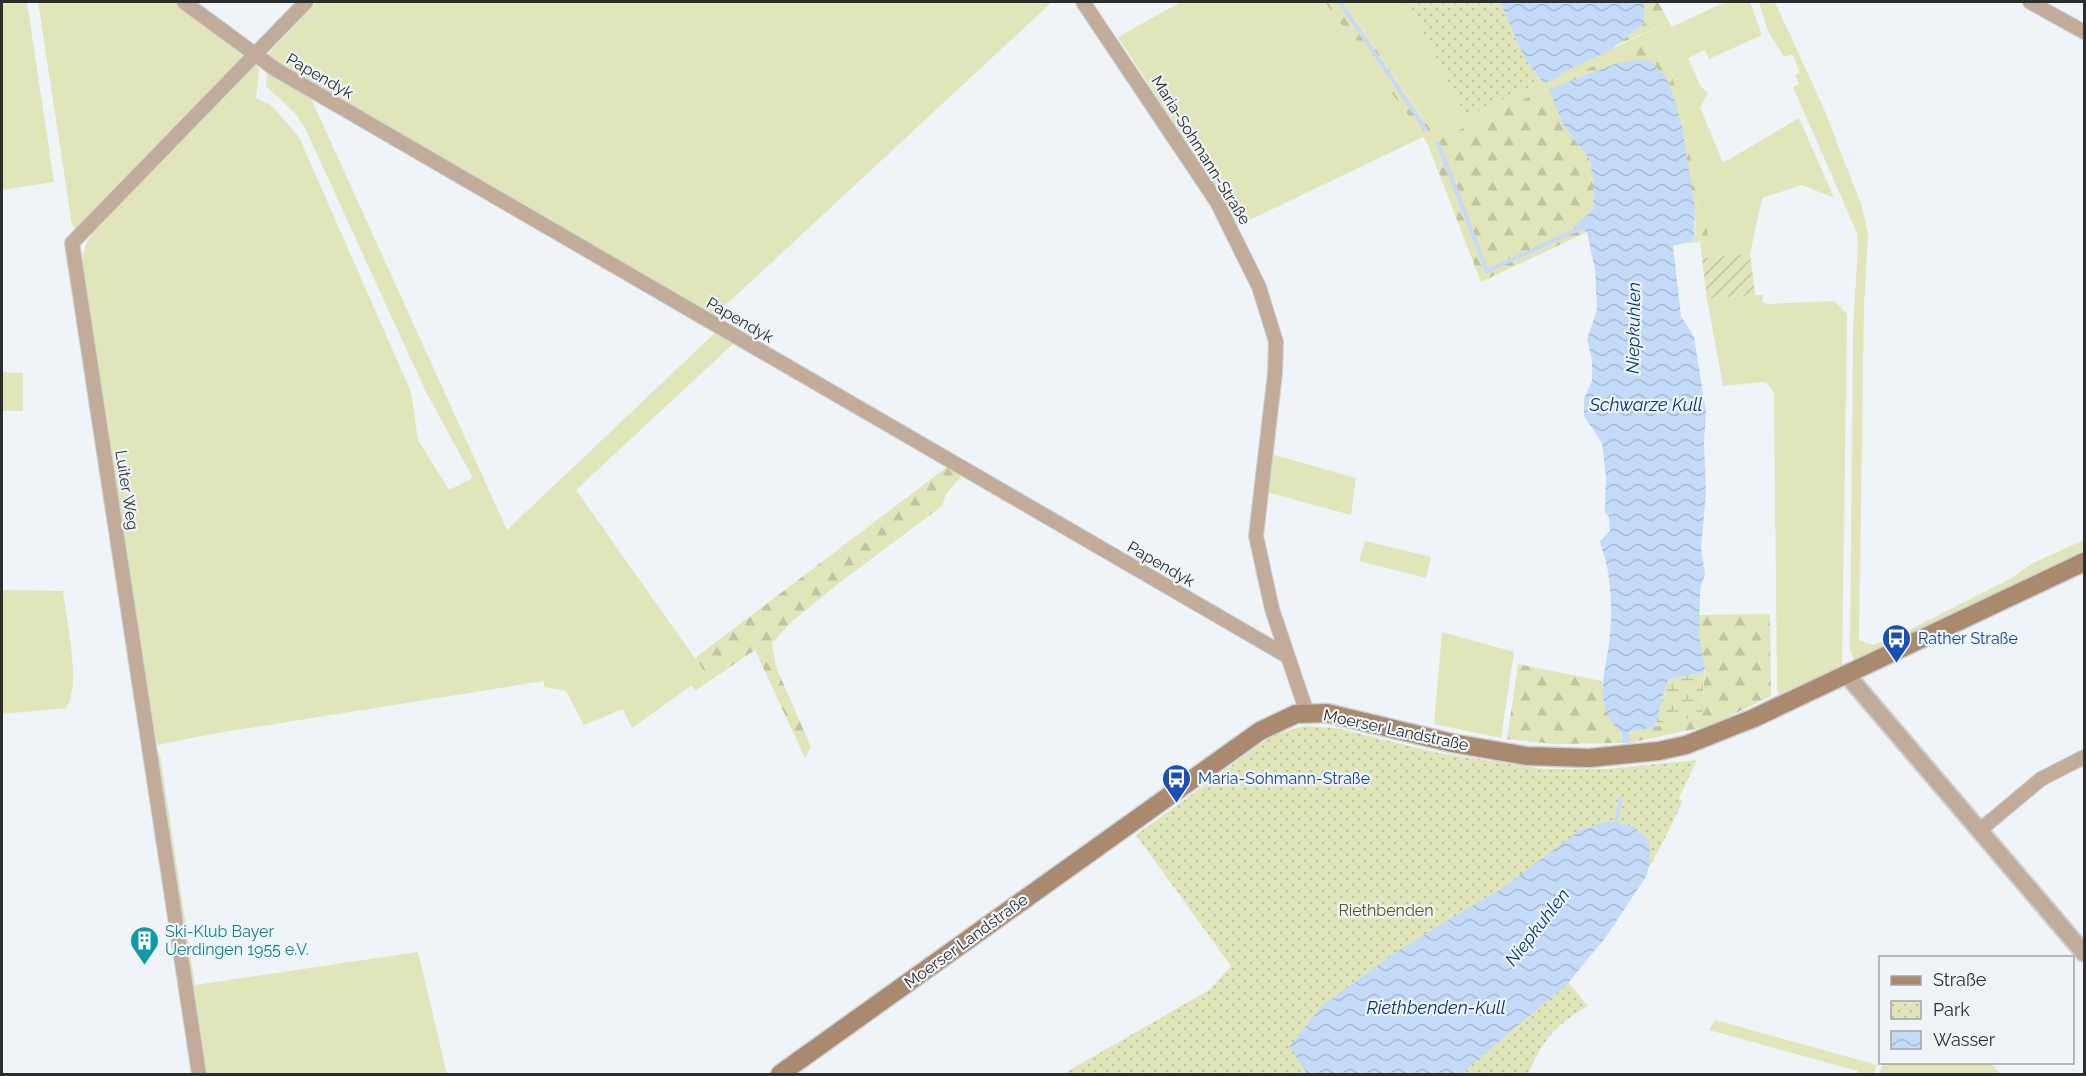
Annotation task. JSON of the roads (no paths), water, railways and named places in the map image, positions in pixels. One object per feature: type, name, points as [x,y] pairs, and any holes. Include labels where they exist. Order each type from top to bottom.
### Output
[{"type":"main road","name":"Moerser Landstraße","points":[[780,1074],[1260,731],[1283,719],[1307,713],[1338,714],[1452,743],[1518,754],[1567,758],[1611,757],[1659,752],[1686,745],[1754,718],[2085,562]]},
{"type":"street","name":"Papendyk","points":[[184,2],[255,56],[1287,656]]},
{"type":"street","name":"Luiter Weg","points":[[199,1074],[72,243],[306,2]]},
{"type":"street","name":"Maria-Sohmann-Straße","points":[[1083,2],[1217,202],[1259,287],[1276,342],[1275,373],[1256,536],[1272,609],[1307,713]]},
{"type":"street","points":[[2030,2],[2085,32]]},
{"type":"street","points":[[1847,675],[2085,953]]},
{"type":"street","points":[[1980,830],[2041,779],[2085,757]]},
{"type":"water","points":[[1500,2],[1644,2],[1644,23],[1609,51],[1561,73],[1561,76],[1544,84],[1525,59]]},
{"type":"water","name":"Schwarze Kull","points":[[1637,60],[1650,61],[1667,78],[1682,127],[1695,208],[1694,240],[1673,246],[1681,316],[1694,337],[1706,412],[1704,442],[1706,492],[1701,548],[1705,574],[1700,589],[1699,634],[1705,668],[1704,672],[1669,680],[1655,727],[1629,732],[1629,743],[1622,743],[1622,733],[1612,722],[1603,698],[1611,618],[1607,564],[1600,541],[1610,531],[1609,517],[1605,512],[1606,476],[1602,443],[1584,416],[1584,399],[1592,381],[1592,360],[1587,339],[1597,310],[1595,270],[1587,232],[1575,228],[1575,224],[1585,218],[1593,208],[1594,183],[1589,158],[1563,125],[1549,89],[1615,64]]},
{"type":"water","name":"Riethbenden-Kull","points":[[1608,821],[1633,826],[1649,841],[1650,857],[1647,875],[1606,937],[1568,983],[1461,1074],[1307,1074],[1290,1046],[1323,1005],[1399,950],[1504,887],[1580,830]]},
{"type":"waterway","points":[[1340,2],[1426,130]]},
{"type":"waterway","points":[[1438,143],[1487,271],[1581,228]]},
{"type":"waterway","name":"Niepkuhlen","points":[[1615,826],[1621,799]]},
{"type":"place","name":"Rather Straße","points":[[1897,664]]},
{"type":"place","name":"Maria-Sohmann-Straße","points":[[1177,804]]},
{"type":"place","name":"Ski-Klub Bayer Uerdingen 1955 e.V.","points":[[144,966]]},
{"type":"park label","name":"Riethbenden","points":[[1386,910]]}]
